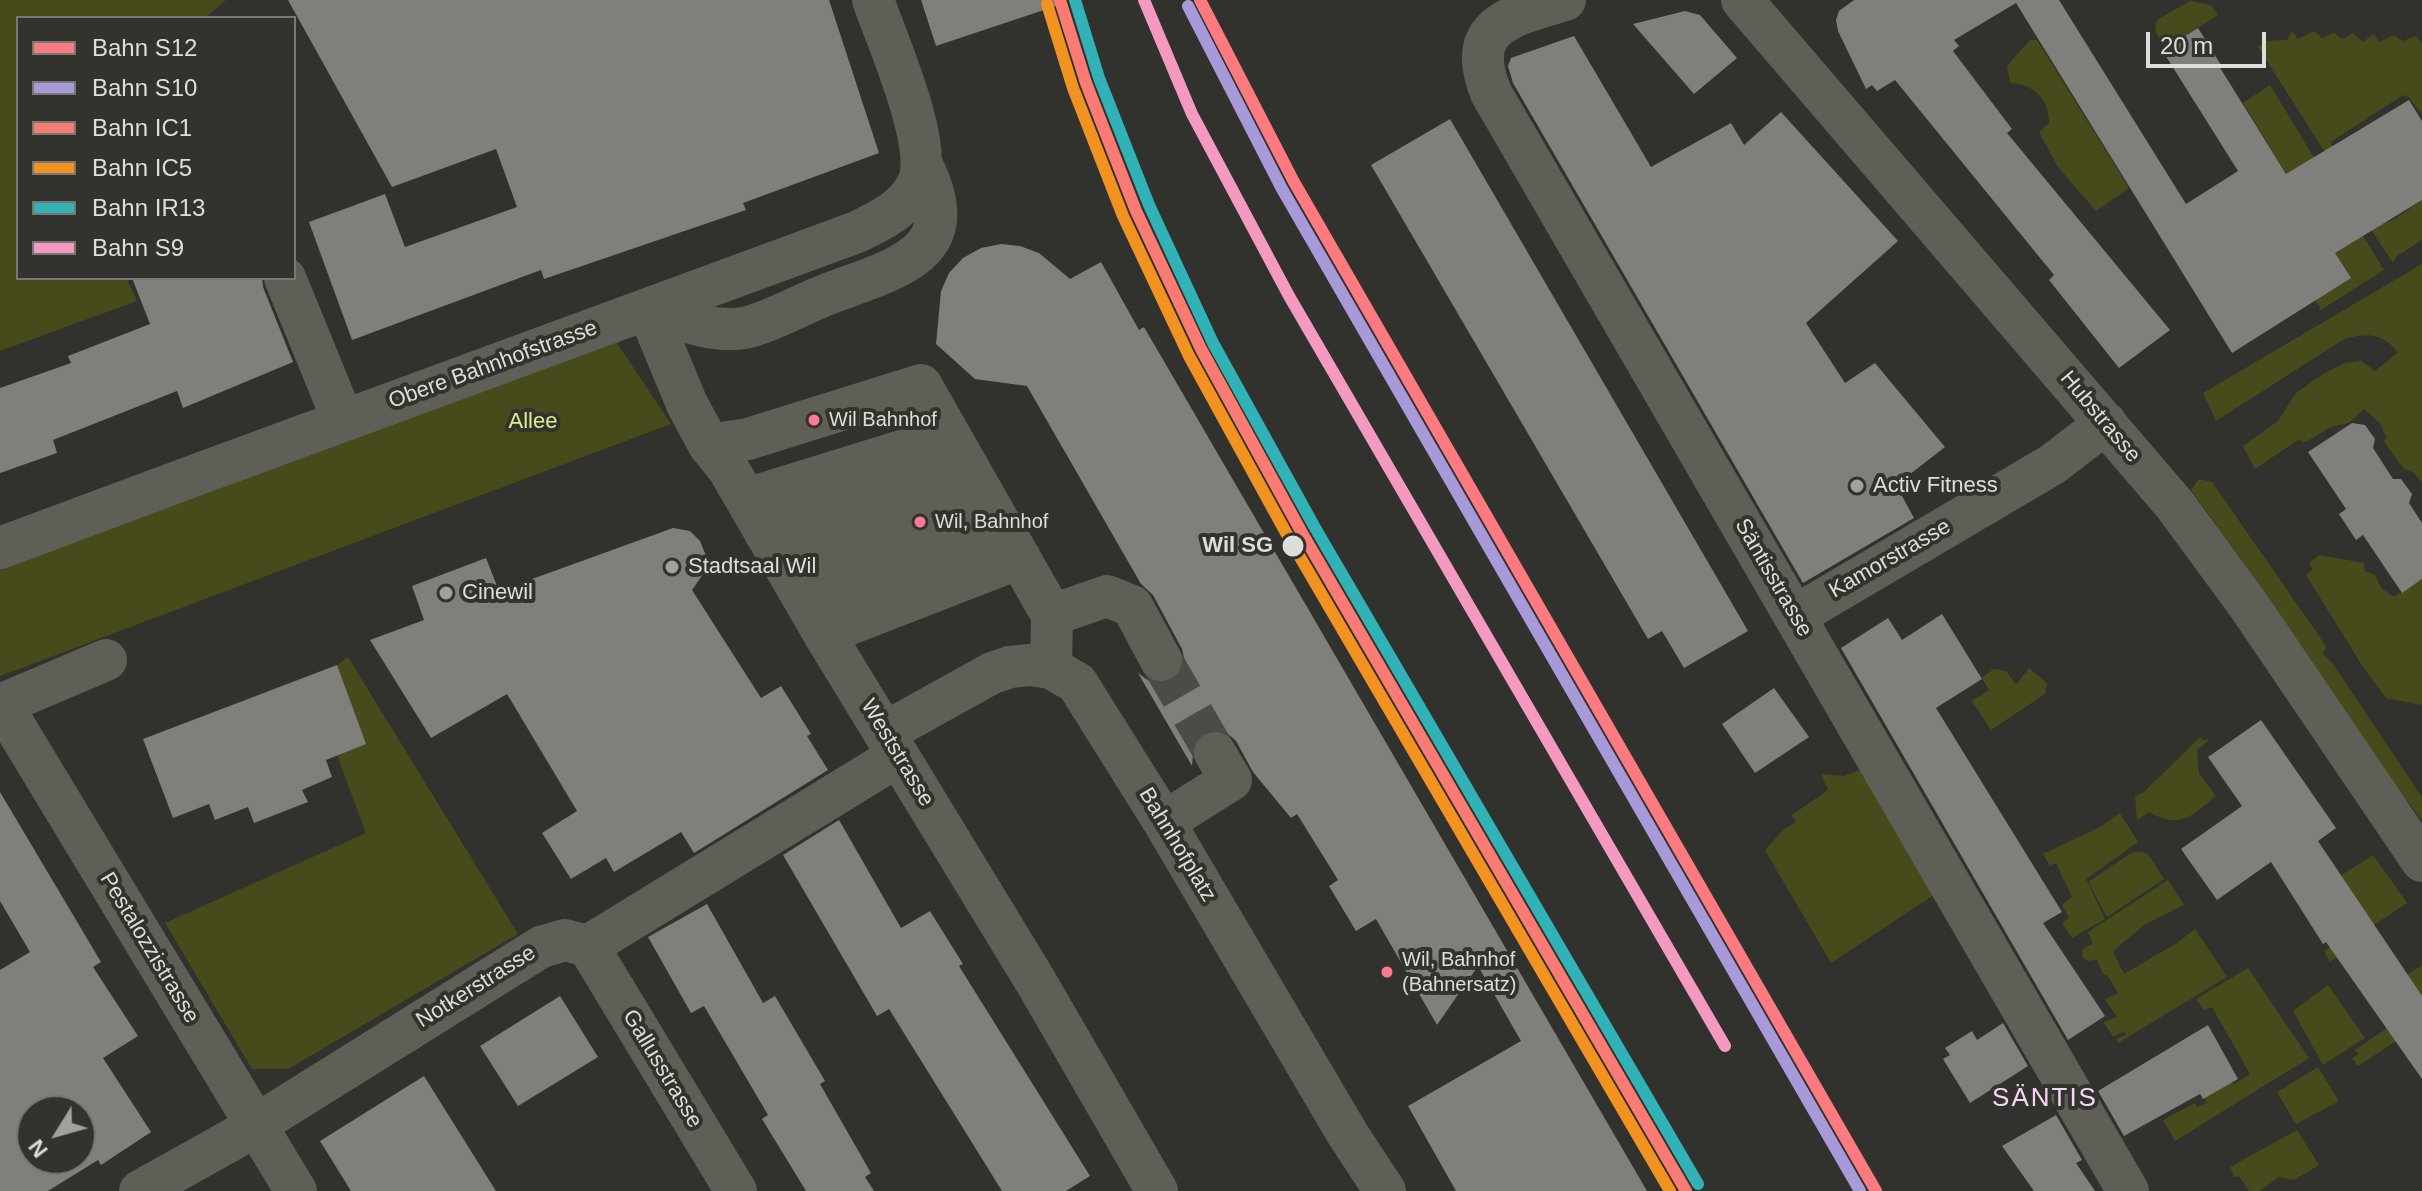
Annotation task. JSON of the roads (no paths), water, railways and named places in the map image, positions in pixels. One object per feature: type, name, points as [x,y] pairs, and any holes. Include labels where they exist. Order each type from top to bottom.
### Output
[{"type":"street","name":"Obere Bahnhofstrasse","points":[[0,548],[581,332],[648,310],[857,232],[880,220],[907,199],[917,183],[919,145],[873,0]]},
{"type":"street","name":"Säntisstrasse","points":[[1565,0],[1515,15],[1487,38],[1481,55],[1491,93],[2128,1191]]},
{"type":"street","name":"Hubstrasse","points":[[1742,0],[2175,505],[2222,568],[2422,861]]},
{"type":"street","points":[[286,280],[343,420]]},
{"type":"street","name":"Weststrasse","points":[[648,310],[691,413],[1036,982],[1156,1191]]},
{"type":"street","name":"Kamorstrasse","points":[[1795,616],[2053,464],[2106,423]]},
{"type":"street","points":[[766,536],[748,439],[968,468]]},
{"type":"street","points":[[766,536],[968,468]]},
{"type":"street","points":[[766,536],[968,468]]},
{"type":"street","points":[[588,946],[891,745],[992,673],[1030,665],[1051,668],[1052,615],[968,468]]},
{"type":"street","points":[[1052,615],[1107,596],[1132,606],[1161,660]]},
{"type":"street","points":[[1,705],[106,660]]},
{"type":"street","name":"Bahnhofplatz","points":[[1051,668],[1077,683],[1164,822],[1347,1133],[1385,1191]]},
{"type":"street","name":"Pestalozzistrasse","points":[[1,705],[296,1191]]},
{"type":"street","points":[[1164,822],[1231,780],[1215,753]]},
{"type":"street","name":"Notkerstrasse","points":[[140,1191],[256,1125],[541,947],[565,940],[588,946]]},
{"type":"street","name":"Gallusstrasse","points":[[588,946],[736,1191]]},
{"type":"tunnel","points":[[1161,660],[1215,753]]},
{"type":"rail line","name":"IC1","points":[[1060,0],[1086,83],[1136,211],[1201,349],[1302,533],[1686,1191]]},
{"type":"rail line","name":"IR13","points":[[1075,0],[1099,78],[1149,205],[1213,343],[1314,526],[1698,1184]]},
{"type":"rail line","name":"S9","points":[[1144,0],[1192,114],[1289,296],[1725,1046]]},
{"type":"rail line","name":"S12","points":[[1200,0],[1294,182],[1876,1191]]},
{"type":"rail line","name":"IC5","points":[[1047,4],[1073,88],[1123,216],[1189,356],[1290,540],[1670,1191]]},
{"type":"rail line","name":"S10","points":[[1188,6],[1282,189],[1860,1191]]},
{"type":"place","name":"Wil Bahnhof","points":[[814,420]]},
{"type":"place","name":"Activ Fitness","points":[[1857,486]]},
{"type":"place","name":"Wil, Bahnhof","points":[[920,522]]},
{"type":"place","name":"Wil SG","points":[[1293,546]]},
{"type":"place","name":"Stadtsaal Wil","points":[[672,567]]},
{"type":"place","name":"Cinewil","points":[[446,593]]},
{"type":"place","name":"Wil, Bahnhof (Bahnersatz)","points":[[1387,972]]},
{"type":"district","name":"SÄNTIS","points":[[2045,1099]]},
{"type":"park label","name":"Allee","points":[[533,422]]}]
